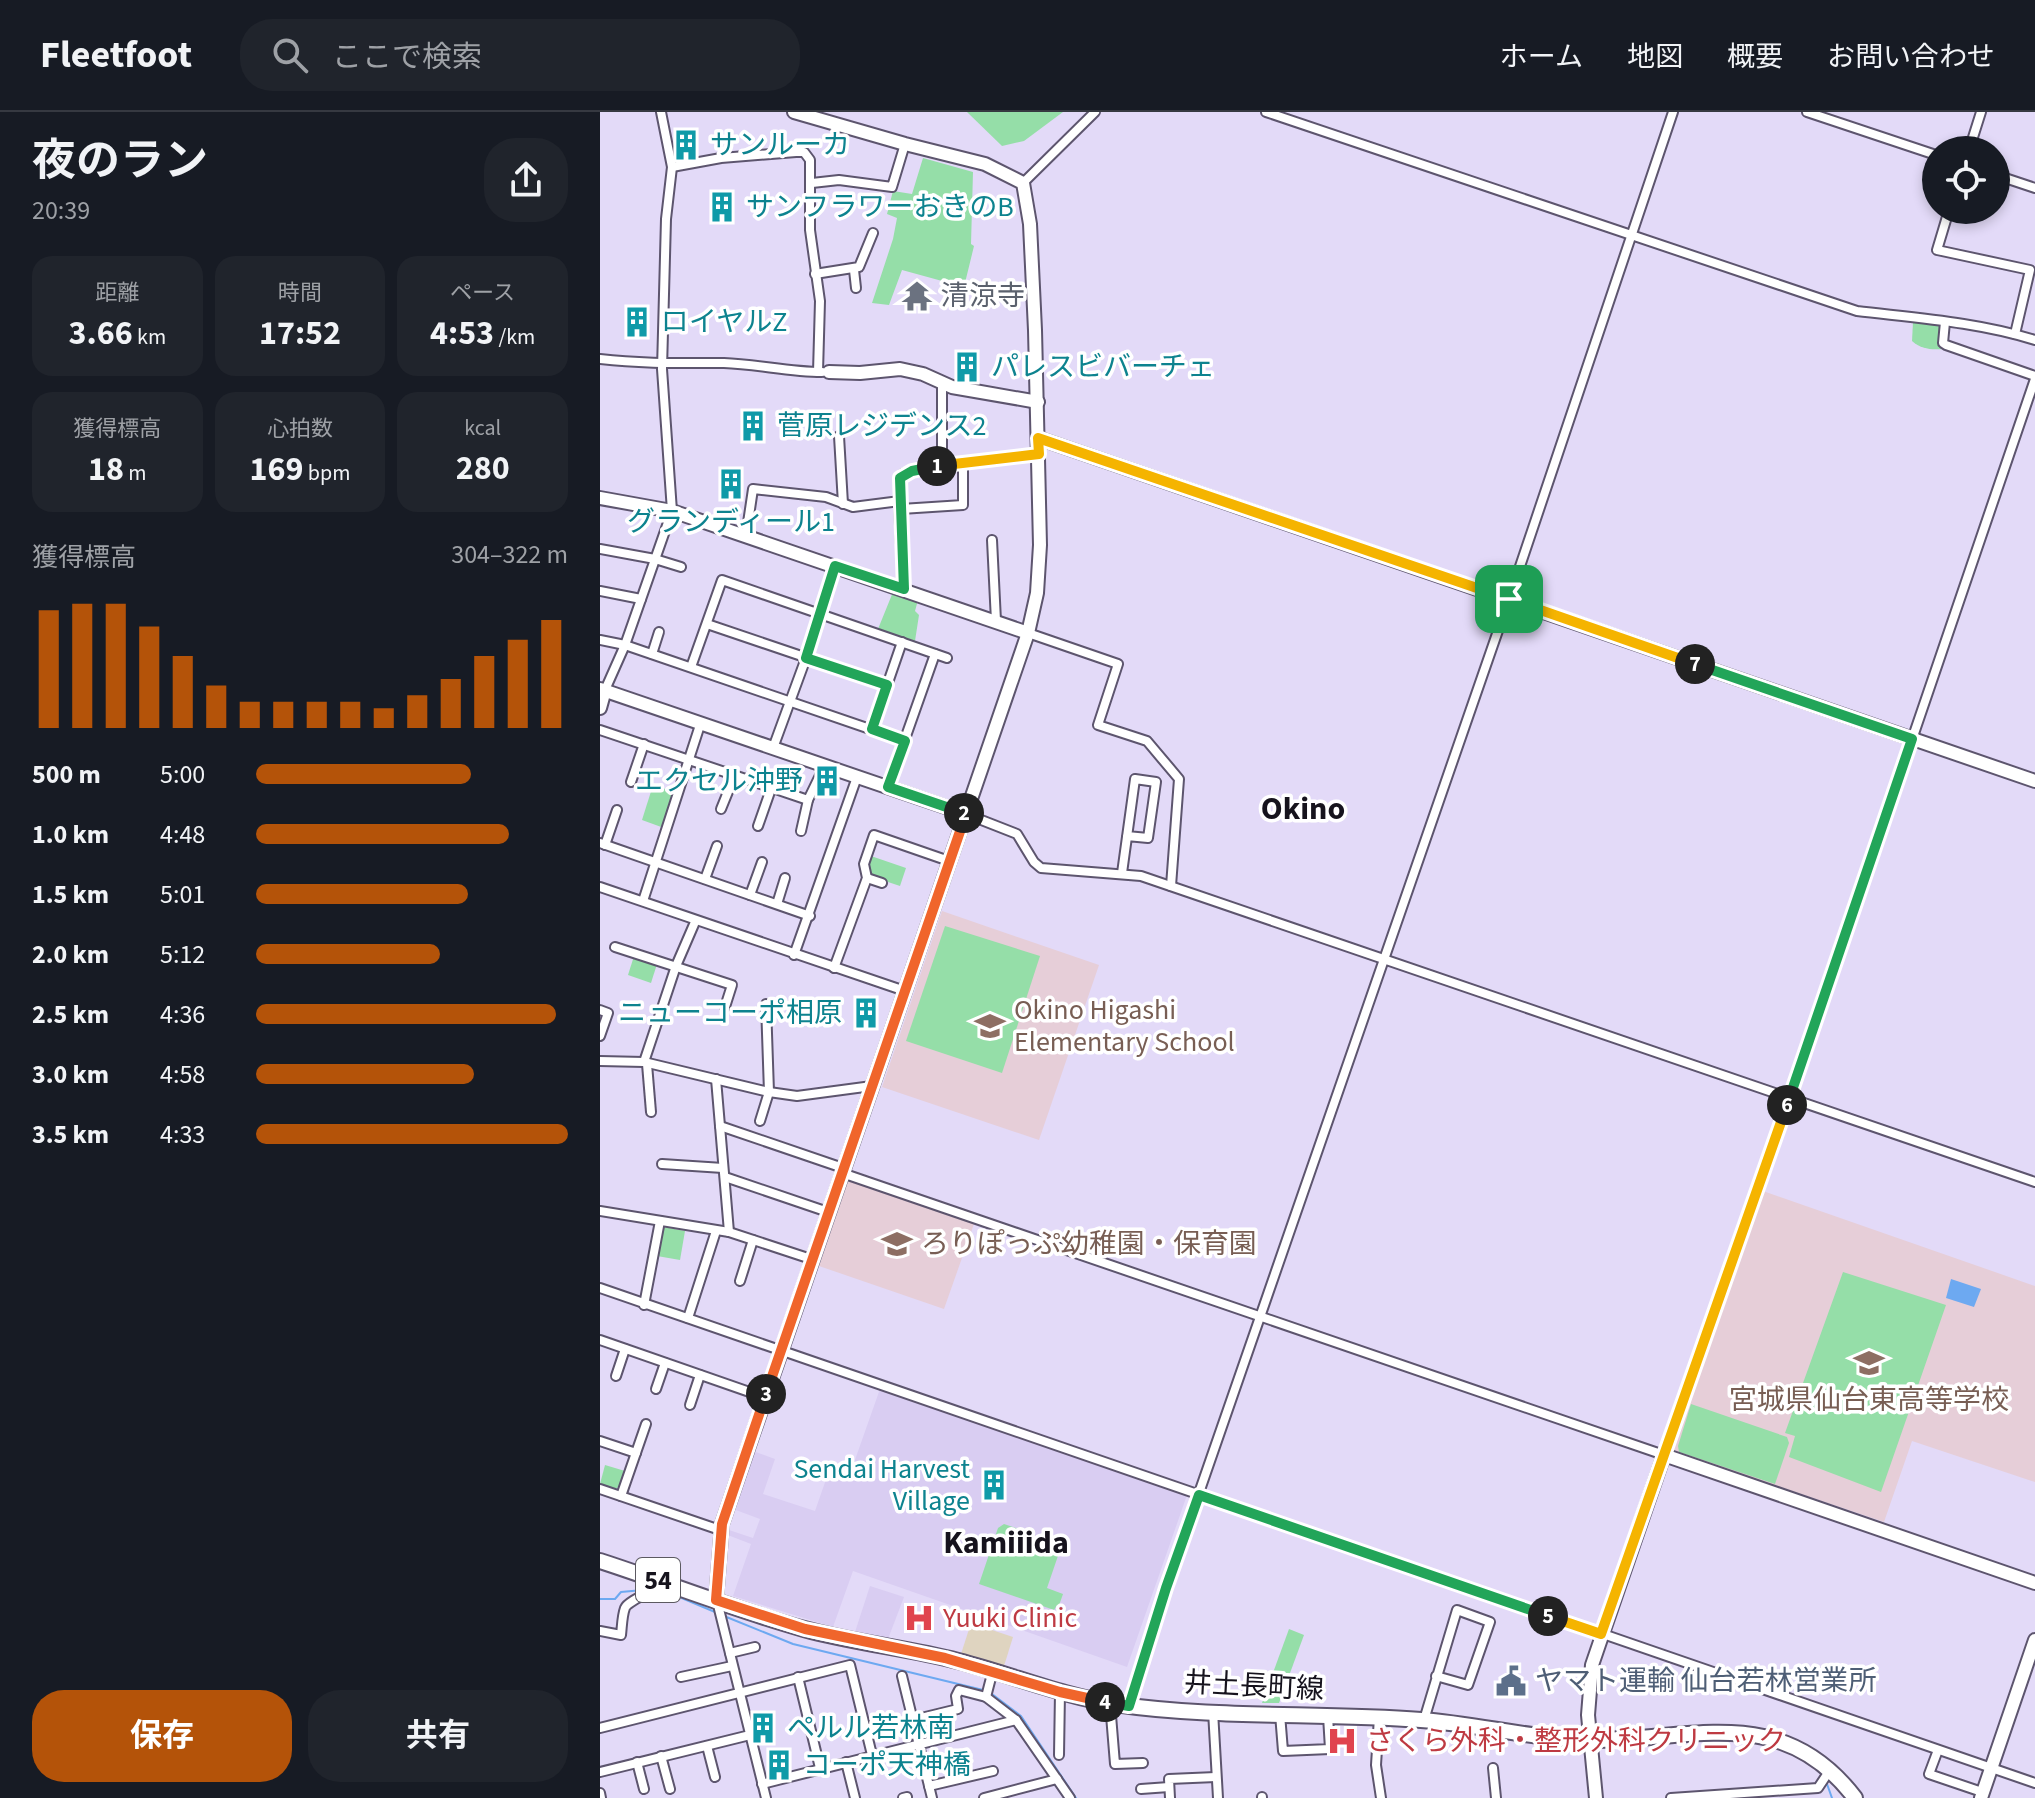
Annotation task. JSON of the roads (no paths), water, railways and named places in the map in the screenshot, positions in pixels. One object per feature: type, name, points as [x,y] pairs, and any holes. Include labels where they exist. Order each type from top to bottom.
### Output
[{"type":"main road","name":"井土長町線","points":[[600,1561],[719,1611],[945,1658],[1060,1692],[1110,1703],[1213,1711],[1424,1720],[1554,1739],[1749,1733],[1798,1748],[1830,1770],[1855,1798]]},
{"type":"street","points":[[600,708],[602,690],[625,645],[672,511],[662,365],[666,219],[672,167],[661,112]]},
{"type":"street","points":[[794,112],[985,164],[1023,183]]},
{"type":"street","points":[[1023,183],[1095,112]]},
{"type":"street","points":[[1266,112],[1857,311],[2016,329],[2035,340]]},
{"type":"street","points":[[1129,1706],[1166,1588],[1509,599],[1673,112]]},
{"type":"street","points":[[1807,112],[1922,150]]},
{"type":"street","points":[[1973,136],[1981,112]]},
{"type":"street","points":[[812,183],[839,180],[892,187],[905,144]]},
{"type":"street","points":[[672,167],[721,158],[804,152],[810,160],[810,230],[820,301],[823,372]]},
{"type":"street","points":[[2010,180],[2035,188]]},
{"type":"street","points":[[766,1798],[719,1611],[720,1530],[1028,633],[1040,570],[1039,454],[1030,224],[1023,183]]},
{"type":"street","points":[[1945,224],[1937,250],[2030,270],[2016,329]]},
{"type":"street","points":[[815,274],[859,267],[873,233]]},
{"type":"street","points":[[854,270],[856,288]]},
{"type":"street","points":[[1596,1798],[1588,1715],[1589,1678],[1601,1634],[1790,1097],[2035,378],[1946,345],[1943,343],[1945,322]]},
{"type":"street","points":[[600,359],[662,365],[738,364],[823,372],[860,373],[900,369],[952,387],[1038,402]]},
{"type":"street","points":[[942,382],[942,465]]},
{"type":"street","points":[[839,436],[843,504]]},
{"type":"street","points":[[1038,438],[2035,781]]},
{"type":"street","points":[[904,589],[900,505],[900,478],[903,474],[1003,456],[1039,454]]},
{"type":"street","points":[[746,536],[753,489],[826,497],[858,508],[963,505],[963,464]]},
{"type":"street","points":[[600,498],[672,511],[1118,664],[1098,725],[1147,741],[1179,779],[1171,886]]},
{"type":"street","points":[[992,540],[996,621]]},
{"type":"street","points":[[600,549],[681,567]]},
{"type":"street","points":[[773,748],[835,566]]},
{"type":"street","points":[[691,667],[722,580],[947,658]]},
{"type":"street","points":[[600,591],[641,599]]},
{"type":"street","points":[[707,624],[887,685]]},
{"type":"street","points":[[652,654],[659,632]]},
{"type":"street","points":[[600,640],[625,645],[905,741]]},
{"type":"street","points":[[872,729],[902,642]]},
{"type":"street","points":[[888,787],[935,654]]},
{"type":"street","points":[[602,690],[1017,834],[1041,868],[1141,876],[2035,1182]]},
{"type":"street","points":[[643,901],[701,722]]},
{"type":"street","points":[[600,730],[808,800]]},
{"type":"street","points":[[631,782],[644,744]]},
{"type":"street","points":[[801,831],[808,800],[825,765]]},
{"type":"street","points":[[721,809],[734,777]]},
{"type":"street","points":[[794,955],[857,777]]},
{"type":"street","points":[[1122,873],[1127,836],[1135,779],[1156,782],[1148,838],[1127,836]]},
{"type":"street","points":[[758,826],[771,789]]},
{"type":"street","points":[[617,810],[602,844],[810,916]]},
{"type":"street","points":[[834,968],[867,878],[864,864],[874,835],[949,861]]},
{"type":"street","points":[[705,879],[717,846]]},
{"type":"street","points":[[750,895],[762,862]]},
{"type":"street","points":[[777,904],[785,878]]},
{"type":"street","points":[[867,878],[882,883]]},
{"type":"street","points":[[600,887],[695,922],[905,991]]},
{"type":"street","points":[[651,1112],[646,1063],[676,966],[695,922]]},
{"type":"street","points":[[615,947],[732,985],[725,1007]]},
{"type":"street","points":[[760,1121],[769,1092],[766,1004]]},
{"type":"street","points":[[600,1010],[608,1013],[600,1036]]},
{"type":"street","points":[[600,1061],[646,1063],[797,1096],[872,1086]]},
{"type":"street","points":[[716,1079],[729,1232]]},
{"type":"street","points":[[720,1126],[2035,1583]]},
{"type":"street","points":[[662,1164],[724,1173],[828,1212]]},
{"type":"street","points":[[600,1211],[729,1232],[811,1259]]},
{"type":"street","points":[[644,1305],[660,1221]]},
{"type":"street","points":[[688,1318],[716,1231]]},
{"type":"street","points":[[740,1281],[753,1240]]},
{"type":"street","points":[[600,1288],[2035,1783]]},
{"type":"street","points":[[600,1340],[764,1397]]},
{"type":"street","points":[[616,1376],[625,1349]]},
{"type":"street","points":[[656,1389],[665,1363]]},
{"type":"street","points":[[690,1405],[700,1375]]},
{"type":"street","points":[[621,1496],[646,1424]]},
{"type":"street","points":[[600,1441],[636,1453]]},
{"type":"street","points":[[600,1489],[720,1530]]},
{"type":"street","points":[[600,1631],[621,1635],[625,1608],[629,1602],[660,1586]]},
{"type":"street","points":[[1424,1720],[1436,1676],[1457,1610],[1490,1622],[1468,1685],[1436,1676]]},
{"type":"street","points":[[1938,1750],[1929,1774],[1982,1795],[2035,1640]]},
{"type":"street","points":[[730,1653],[755,1647]]},
{"type":"street","points":[[600,1728],[850,1665],[872,1755]]},
{"type":"street","points":[[681,1677],[732,1666]]},
{"type":"street","points":[[987,1693],[993,1670]]},
{"type":"street","points":[[902,1676],[932,1798]]},
{"type":"street","points":[[798,1677],[820,1768]]},
{"type":"street","points":[[913,1720],[958,1709],[956,1696],[959,1690],[987,1693],[1016,1720],[1070,1798]]},
{"type":"street","points":[[1059,1755],[1060,1692]]},
{"type":"street","points":[[1110,1703],[1115,1764],[1143,1763]]},
{"type":"street","points":[[1213,1711],[1218,1798]]},
{"type":"street","points":[[1280,1714],[1283,1751],[1330,1749],[1328,1716]]},
{"type":"street","points":[[1379,1717],[1376,1765],[1381,1798]]},
{"type":"street","points":[[762,1784],[1016,1720]]},
{"type":"street","points":[[600,1772],[750,1735]]},
{"type":"street","points":[[707,1746],[715,1777]]},
{"type":"street","points":[[661,1756],[670,1789]]},
{"type":"street","points":[[637,1762],[644,1789]]},
{"type":"street","points":[[846,1762],[855,1798]]},
{"type":"street","points":[[1493,1768],[1496,1798]]},
{"type":"street","points":[[1671,1798],[1818,1788],[1830,1770]]},
{"type":"street","points":[[929,1786],[993,1771]]},
{"type":"street","points":[[1170,1798],[1169,1779],[1216,1777]]},
{"type":"street","points":[[984,1798],[1057,1779]]},
{"type":"street","points":[[1141,1789],[1169,1787]]},
{"type":"water","points":[[1951,1279],[1981,1289],[1974,1307],[1946,1298]]},
{"type":"waterway","points":[[600,1599],[615,1599],[621,1592],[643,1590],[652,1585]]},
{"type":"waterway","points":[[665,1591],[715,1612]]},
{"type":"waterway","points":[[724,1616],[793,1644],[983,1690]]},
{"type":"waterway","points":[[992,1694],[1021,1716],[1076,1798]]},
{"type":"waterway","points":[[1827,1784],[1832,1798]]},
{"type":"place","name":"サンルーカ","points":[[686,145]]},
{"type":"place","name":"サンフラワーおきのB","points":[[722,207]]},
{"type":"place","name":"清涼寺","points":[[917,296]]},
{"type":"place","name":"ロイヤルZ","points":[[637,322]]},
{"type":"place","name":"パレスビバーチェ","points":[[967,367]]},
{"type":"place","name":"菅原レジデンス2","points":[[753,426]]},
{"type":"place","name":"グランディール1","points":[[731,484]]},
{"type":"place","name":"エクセル沖野","points":[[827,781]]},
{"type":"place","name":"ニューコーポ相原","points":[[866,1013]]},
{"type":"place","name":"Okino Higashi Elementary School","points":[[990,1026]]},
{"type":"place","name":"ろりぽっぷ幼稚園・保育園","points":[[897,1244]]},
{"type":"place","name":"宮城県仙台東高等学校","points":[[1869,1363]]},
{"type":"place","name":"Sendai Harvest Village","points":[[994,1485]]},
{"type":"place","name":"Yuuki Clinic","points":[[919,1618]]},
{"type":"place","name":"ヤマト運輸 仙台若林営業所","points":[[1511,1681]]},
{"type":"place","name":"ペルル若林南","points":[[763,1728]]},
{"type":"place","name":"さくら外科・整形外科クリニック","points":[[1342,1741]]},
{"type":"place","name":"コーポ天神橋","points":[[779,1765]]},
{"type":"district","name":"Okino","points":[[1303,809]]},
{"type":"district","name":"Kamiiida","points":[[1006,1543]]}]
